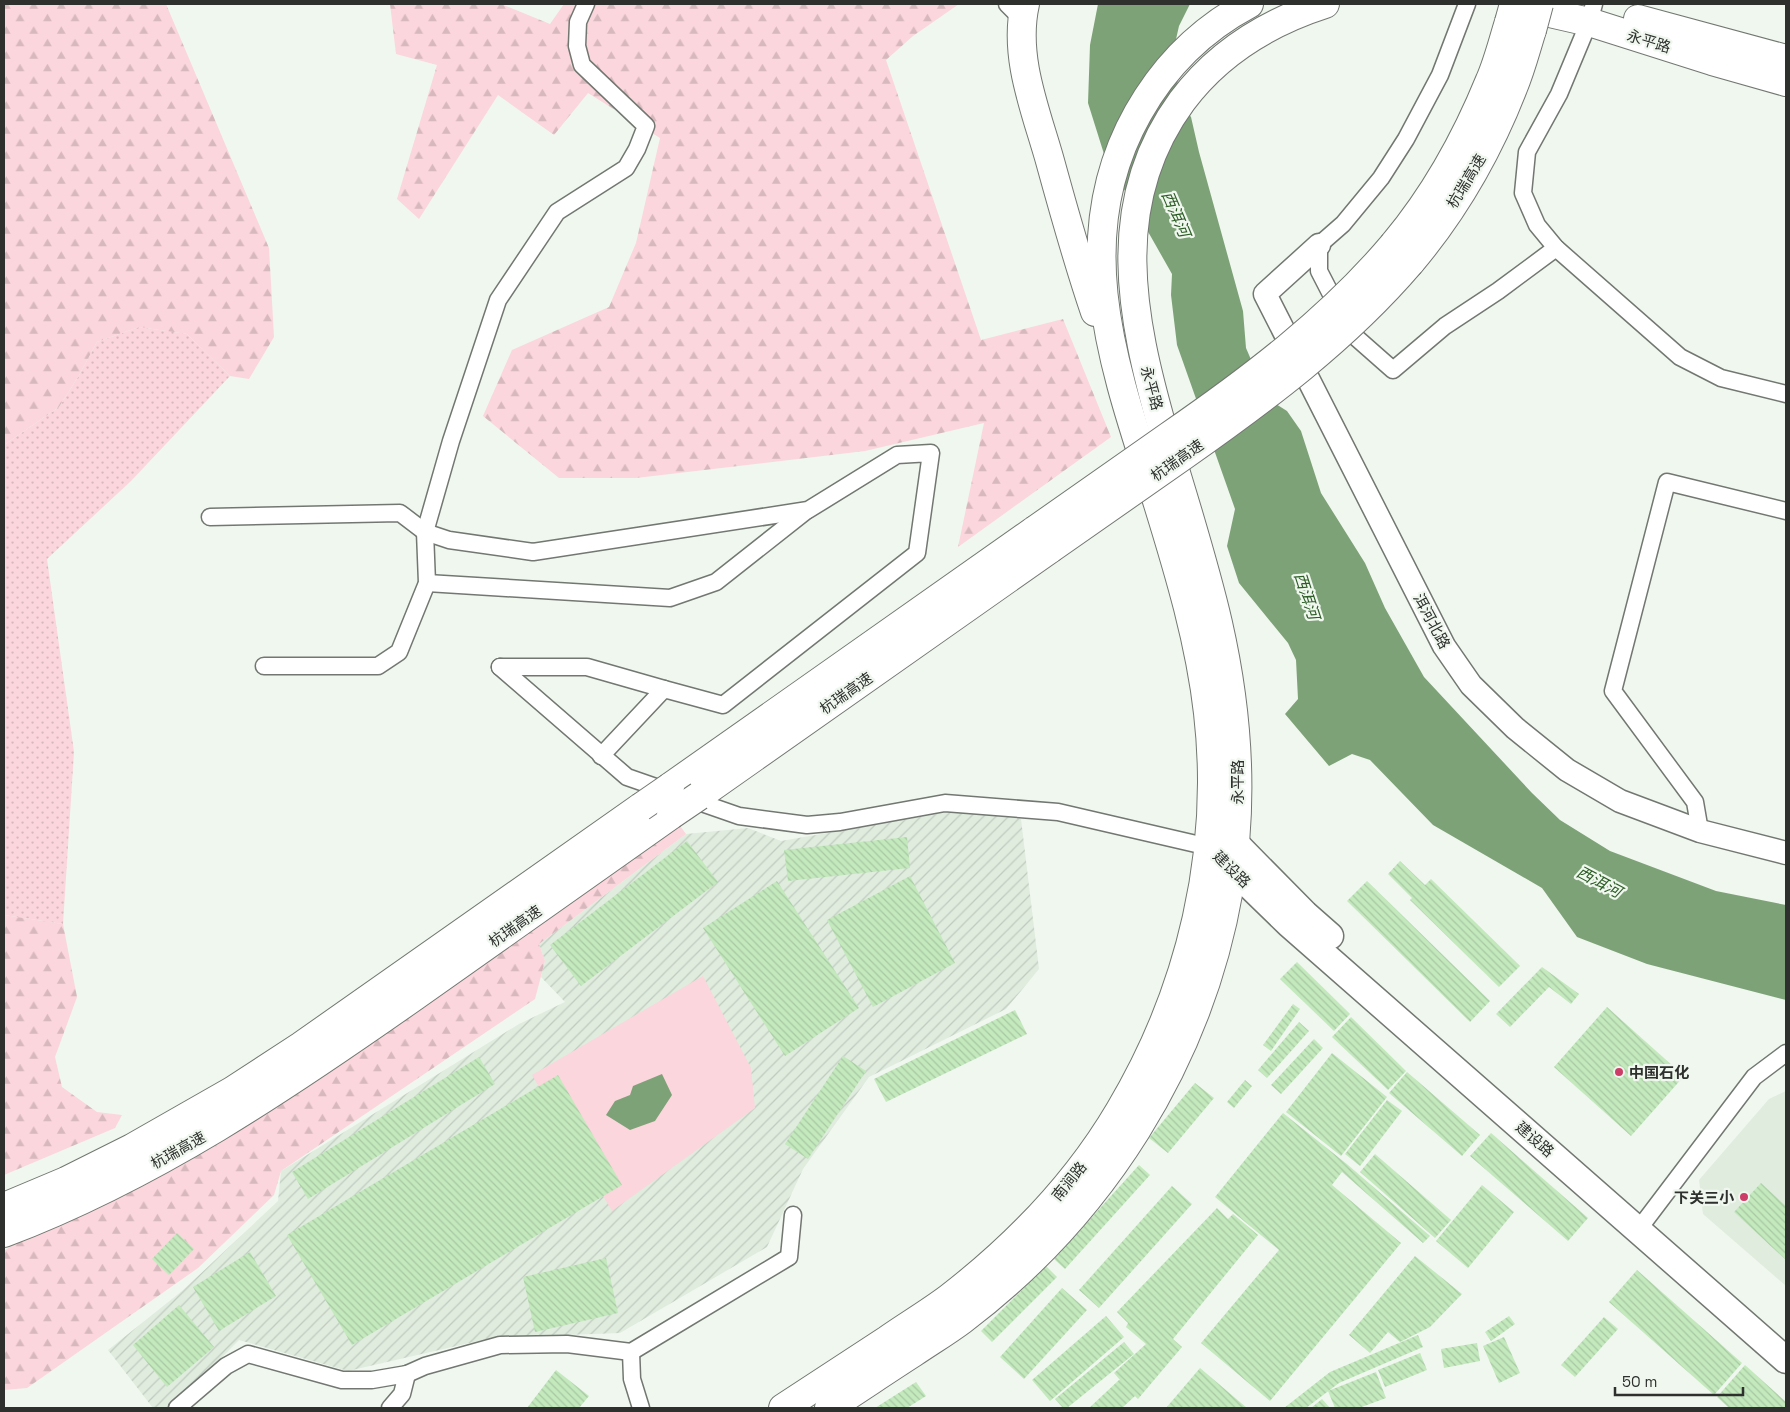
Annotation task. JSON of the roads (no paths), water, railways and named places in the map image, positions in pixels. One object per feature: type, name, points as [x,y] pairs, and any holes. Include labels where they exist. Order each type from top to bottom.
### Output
[{"type":"highway","name":"永平路","points":[[1228,853],[1212,816],[1212,746],[1200,664],[1190,619],[1172,550],[1130,420],[1106,326],[1102,280],[1102,238],[1107,198],[1116,161],[1130,128],[1148,97],[1168,70],[1191,46],[1216,25],[1249,4]]},
{"type":"highway","name":"永平路","points":[[1228,853],[1238,781],[1237,744],[1226,660],[1211,594],[1145,366],[1132,279],[1132,240],[1137,204],[1146,171],[1158,141],[1173,114],[1191,90],[1204,75],[1234,49],[1258,33],[1284,20],[1325,4]]},
{"type":"highway","name":"杭瑞高速","points":[[4,1233],[76,1203],[143,1170],[259,1103],[314,1066],[699,796],[1042,540],[1283,352],[1324,317],[1378,264],[1402,254],[1408,228],[1448,169],[1471,126],[1517,15],[1540,4]]},
{"type":"highway","points":[[1018,9],[1022,55],[1028,81],[1078,264],[1116,371],[1177,477]]},
{"type":"highway","name":"永平路","points":[[1517,15],[1589,9],[1786,59]]},
{"type":"highway","name":"永平路","points":[[1589,9],[1712,61],[1786,82]]},
{"type":"highway","name":"杭瑞高速","points":[[4,1207],[115,1157],[182,1121],[232,1091],[301,1046],[670,787],[1042,540]]},
{"type":"highway","name":"南涧路","points":[[783,1408],[945,1301],[984,1270],[1024,1232],[1078,1172],[1118,1113],[1152,1051],[1166,1019],[1189,953],[1204,885],[1228,853]]},
{"type":"highway","name":"南涧路","points":[[829,1408],[960,1322],[980,1306],[1049,1244],[1098,1187],[1144,1118],[1175,1062],[1189,1028],[1213,960],[1222,924],[1228,853]]},
{"type":"main road","name":"建设路","points":[[1228,853],[1289,924],[1643,1223],[1786,1338]]},
{"type":"main road","name":"建设路","points":[[1643,1223],[1786,1360]]},
{"type":"street","points":[[264,666],[378,666],[398,652],[427,583],[425,532],[451,441],[498,300],[557,212],[626,168],[637,149],[646,126],[582,65],[577,46],[578,22],[586,4]]},
{"type":"street","points":[[1467,4],[1440,75],[1406,140],[1381,178],[1343,224],[1319,245],[1319,271],[1351,333],[1393,370],[1445,326],[1498,291],[1556,248]]},
{"type":"street","points":[[1589,9],[1559,94],[1526,152],[1523,193],[1537,225],[1556,248],[1680,357],[1721,378],[1786,394]]},
{"type":"street","name":"洱河北路","points":[[1319,245],[1265,294],[1444,646],[1478,691],[1515,728],[1567,770],[1620,801],[1700,831],[1786,853]]},
{"type":"street","points":[[427,583],[670,598],[716,582],[808,510],[897,455],[931,453],[917,553],[723,705],[587,667],[500,668],[627,777],[739,816],[807,825],[840,822],[945,803],[1058,812],[1228,853]]},
{"type":"street","points":[[1700,831],[1695,802],[1613,691],[1667,482],[1786,511]]},
{"type":"street","points":[[210,517],[400,513],[425,532],[448,540],[533,552],[808,510]]},
{"type":"street","points":[[601,756],[664,690]]},
{"type":"street","points":[[1643,1223],[1754,1077],[1786,1053]]},
{"type":"street","points":[[177,1408],[226,1366],[248,1354],[342,1380],[372,1380],[408,1374],[425,1366],[500,1345],[566,1344],[631,1352],[789,1258],[793,1215]]},
{"type":"street","points":[[631,1352],[632,1379],[641,1408]]},
{"type":"street","points":[[390,1408],[402,1394],[408,1374]]},
{"type":"water","name":"西洱河","points":[[1098,4],[1190,4],[1179,26],[1172,57],[1183,107],[1191,117],[1243,311],[1246,348],[1268,399],[1287,411],[1301,431],[1321,493],[1365,563],[1385,608],[1424,677],[1532,793],[1560,820],[1610,851],[1716,891],[1786,905],[1786,1000],[1647,964],[1577,937],[1542,888],[1433,825],[1370,760],[1352,754],[1329,766],[1285,714],[1298,699],[1296,660],[1288,643],[1239,583],[1227,546],[1235,509],[1177,345],[1171,295],[1172,274],[1104,154],[1088,103],[1090,45]]},
{"type":"water","points":[[662,1074],[672,1095],[655,1121],[630,1130],[606,1115],[615,1101],[630,1095],[633,1086]]},
{"type":"place","name":"中国石化","points":[[1619,1072]]},
{"type":"place","name":"下关三小","points":[[1744,1197]]}]
